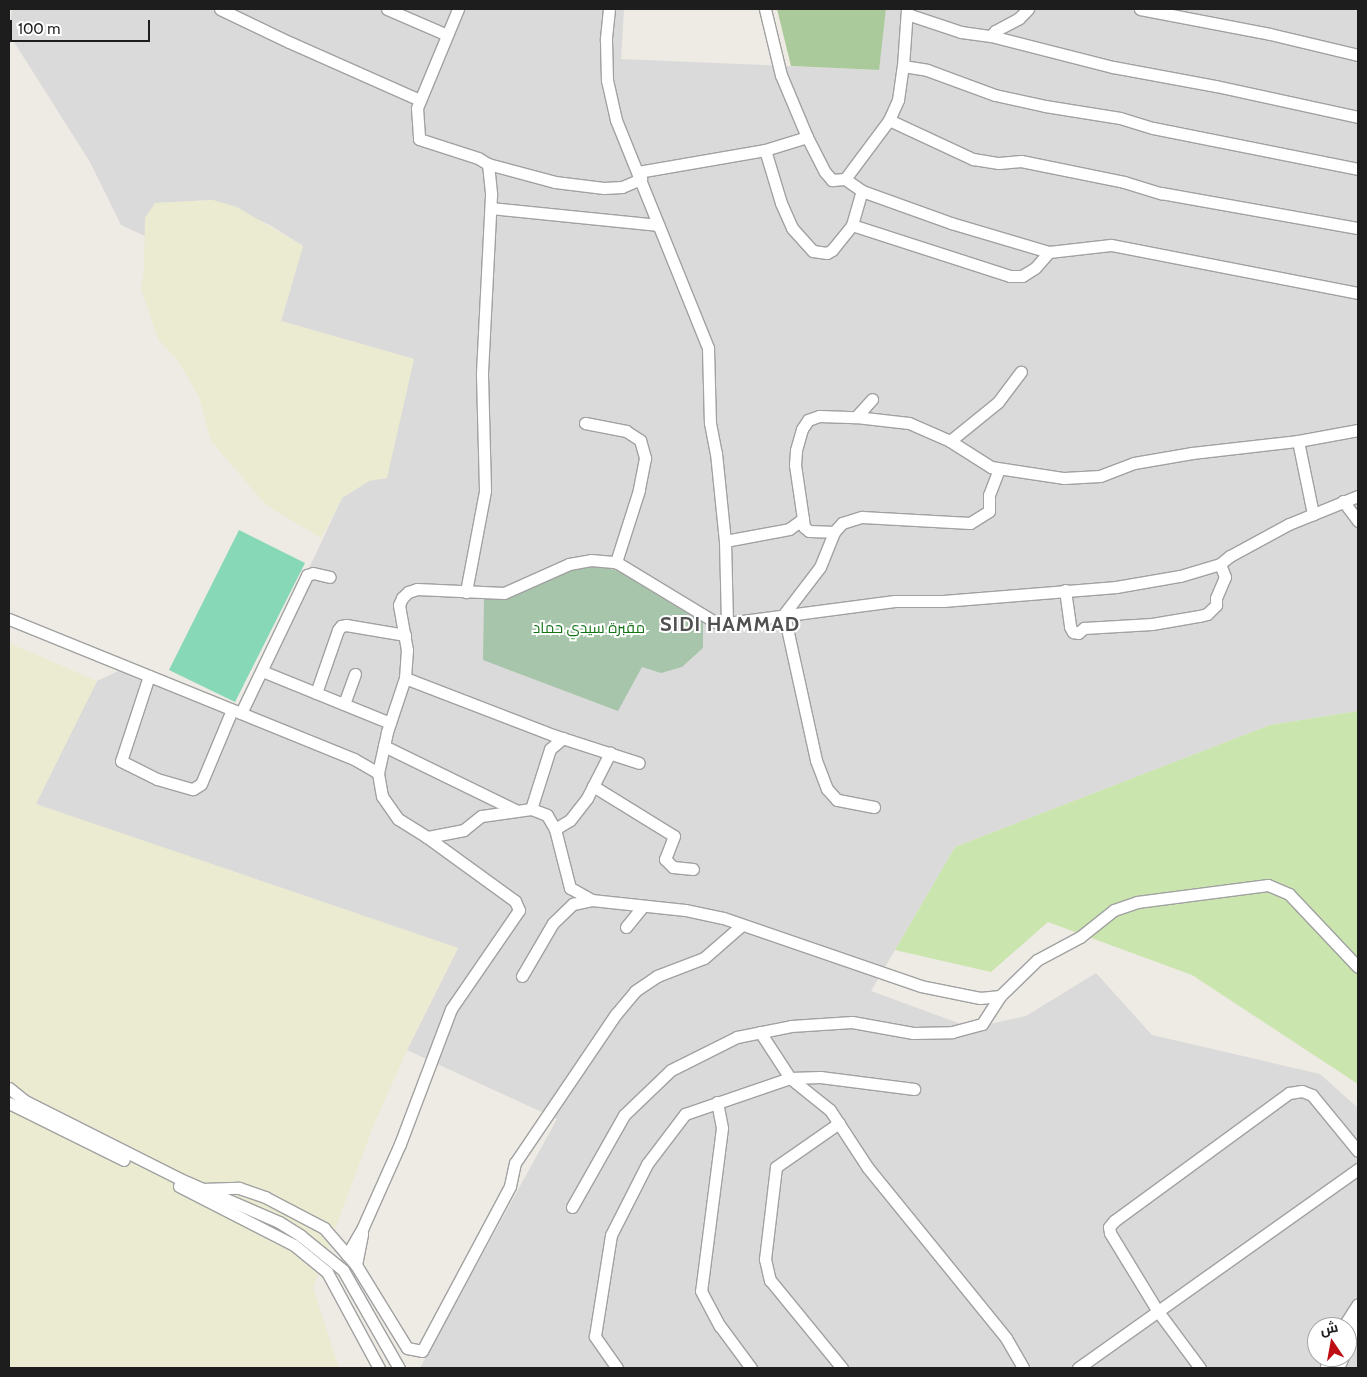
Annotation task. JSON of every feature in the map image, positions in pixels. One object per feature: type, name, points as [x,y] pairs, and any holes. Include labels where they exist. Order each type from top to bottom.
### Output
[{"type":"street","points":[[220,9],[420,100]]},
{"type":"street","points":[[387,9],[447,35]]},
{"type":"street","points":[[458,9],[417,108],[419,139],[478,158],[488,164],[555,182],[604,188],[622,187],[640,176],[765,150],[807,138]]},
{"type":"street","points":[[609,9],[606,40],[608,80],[616,120],[708,348],[710,423],[716,453],[725,541],[727,623]]},
{"type":"street","points":[[765,9],[781,75],[807,138],[825,172],[832,180],[845,179],[862,191],[951,224],[1049,252],[1111,245],[1358,293]]},
{"type":"street","points":[[991,36],[996,31],[1019,18],[1028,9]]},
{"type":"street","points":[[1140,9],[1270,34],[1358,56]]},
{"type":"street","points":[[845,179],[889,120],[898,100],[903,66],[907,11],[961,32],[991,36],[1113,67],[1216,86],[1358,117]]},
{"type":"street","points":[[903,66],[927,70],[995,95],[1045,106],[1120,118],[1153,128],[1358,169]]},
{"type":"street","points":[[889,120],[973,159],[999,163],[1021,161],[1124,182],[1161,194],[1358,228]]},
{"type":"street","points":[[765,150],[781,203],[792,228],[813,251],[827,253],[832,250],[852,225],[862,191]]},
{"type":"street","points":[[466,592],[485,491],[482,375],[491,208],[488,164]]},
{"type":"street","points":[[491,208],[658,225]]},
{"type":"street","points":[[852,225],[1010,276],[1022,276],[1035,268],[1049,252]]},
{"type":"street","points":[[950,441],[998,402],[1020,372]]},
{"type":"street","points":[[856,417],[872,399]]},
{"type":"street","points":[[834,532],[809,531],[804,527],[795,464],[796,450],[802,429],[808,420],[819,416],[856,417],[909,423],[950,441],[970,456],[991,468],[1064,478],[1100,476],[1134,463],[1192,453],[1298,441],[1358,430]]},
{"type":"street","points":[[585,422],[626,431],[640,440],[645,458],[639,490],[616,562]]},
{"type":"street","points":[[1298,441],[1313,514]]},
{"type":"street","points":[[874,807],[837,800],[827,789],[816,760],[784,614],[820,567],[834,532],[842,523],[862,517],[970,523],[990,511],[989,495],[999,469]]},
{"type":"street","points":[[348,1255],[364,1227],[400,1144],[451,1009],[519,910],[515,901],[427,837],[398,819],[382,796],[378,773],[390,723],[405,678],[407,650],[399,605],[402,598],[408,592],[440,589],[504,593],[569,564],[591,560],[616,562],[715,622],[727,623],[784,614],[895,602],[943,601],[1116,587],[1180,576],[1220,564],[1230,556],[1313,514],[1358,496]]},
{"type":"street","points":[[1343,501],[1358,521]]},
{"type":"street","points":[[725,541],[789,529],[803,519]]},
{"type":"street","points":[[1064,590],[1070,627],[1073,632],[1078,633],[1084,628],[1152,624],[1207,614],[1216,605],[1216,598],[1225,577],[1220,564]]},
{"type":"street","points":[[148,676],[120,761],[157,779],[193,789],[201,784],[237,712],[262,671],[307,575],[312,573],[330,577]]},
{"type":"street","points":[[9,619],[354,759],[378,773]]},
{"type":"street","points":[[316,693],[341,626],[346,625],[405,635]]},
{"type":"street","points":[[262,671],[390,723]]},
{"type":"street","points":[[344,704],[355,674]]},
{"type":"street","points":[[405,678],[563,738],[638,763]]},
{"type":"street","points":[[531,809],[550,749],[563,738]]},
{"type":"street","points":[[384,746],[516,810]]},
{"type":"street","points":[[555,829],[570,820],[593,786],[610,753]]},
{"type":"street","points":[[593,786],[674,836],[665,859],[673,867],[693,868]]},
{"type":"street","points":[[427,837],[464,830],[481,816],[531,809],[547,815],[555,829],[573,904]]},
{"type":"street","points":[[572,1207],[624,1115],[671,1070],[737,1037],[791,1026],[852,1022],[914,1034],[952,1032],[982,1024],[1000,996],[1037,960],[1080,937],[1114,910],[1137,902],[1268,885],[1290,894],[1358,967]]},
{"type":"street","points":[[570,888],[592,900]]},
{"type":"street","points":[[522,976],[553,924],[573,904],[592,900],[685,910],[742,925],[921,986],[980,998],[1000,996]]},
{"type":"street","points":[[626,927],[643,906]]},
{"type":"street","points":[[202,1189],[239,1188],[265,1197],[324,1228],[356,1265],[407,1348],[422,1351],[510,1186],[515,1163],[616,1014],[635,991],[657,976],[704,958],[742,925]]},
{"type":"street","points":[[760,1032],[790,1078],[830,1110],[868,1168],[1006,1338],[1023,1368]]},
{"type":"street","points":[[617,1368],[595,1336],[611,1235],[647,1164],[685,1114],[790,1078],[820,1077],[914,1089]]},
{"type":"street","points":[[9,1088],[25,1101],[202,1189],[279,1222],[301,1236],[343,1270],[399,1368]]},
{"type":"street","points":[[1200,1368],[1157,1310],[1110,1233],[1109,1227],[1114,1221],[1290,1093],[1302,1091],[1312,1095],[1358,1151]]},
{"type":"street","points":[[717,1102],[722,1128],[701,1291],[720,1326],[751,1368]]},
{"type":"street","points":[[9,1103],[294,1245],[327,1272],[379,1368]]},
{"type":"street","points":[[839,1123],[776,1167],[765,1259],[770,1280],[842,1368]]},
{"type":"street","points":[[1078,1368],[1157,1310],[1358,1169]]},
{"type":"street","points":[[338,1245],[364,1227]]},
{"type":"street","points":[[356,1265],[364,1227]]},
{"type":"street","points":[[1350,1317],[1358,1304]]},
{"type":"shaded area","points":[[12,9],[624,9],[621,59],[878,70],[886,9],[1358,9],[1358,711],[1270,725],[955,847],[871,991],[972,1028],[1026,1016],[1096,973],[1152,1035],[1320,1074],[1358,1108],[1358,1368],[420,1368],[557,1119],[407,1050],[458,948],[35,804],[97,681],[129,666],[243,709],[342,498],[369,481],[414,359],[281,321],[303,246],[270,225],[212,200],[156,203],[145,218],[145,236],[121,225],[90,162],[9,34]]},
{"type":"green space","points":[[777,9],[886,9],[879,70],[791,66]]},
{"type":"green space","points":[[213,200],[237,207],[303,246],[281,321],[414,359],[387,478],[369,481],[342,498],[321,538],[266,505],[211,441],[199,396],[178,361],[158,339],[141,289],[144,271],[145,218],[155,203]]},
{"type":"green space","points":[[239,530],[305,563],[235,702],[169,670]]},
{"type":"green space","name":"مقبرة سيدي حماد","points":[[597,564],[620,572],[703,623],[703,648],[682,667],[661,673],[642,667],[618,711],[483,660],[484,599],[513,595],[566,569]]},
{"type":"green space","points":[[9,643],[97,681],[36,804],[458,948],[407,1050],[374,1124],[313,1288],[339,1368],[9,1368]]},
{"type":"green space","points":[[1358,711],[1358,1084],[1192,975],[1048,922],[991,972],[895,950],[955,847],[1270,725]]},
{"type":"district","name":"SIDI HAMMAD","points":[[730,624]]}]
